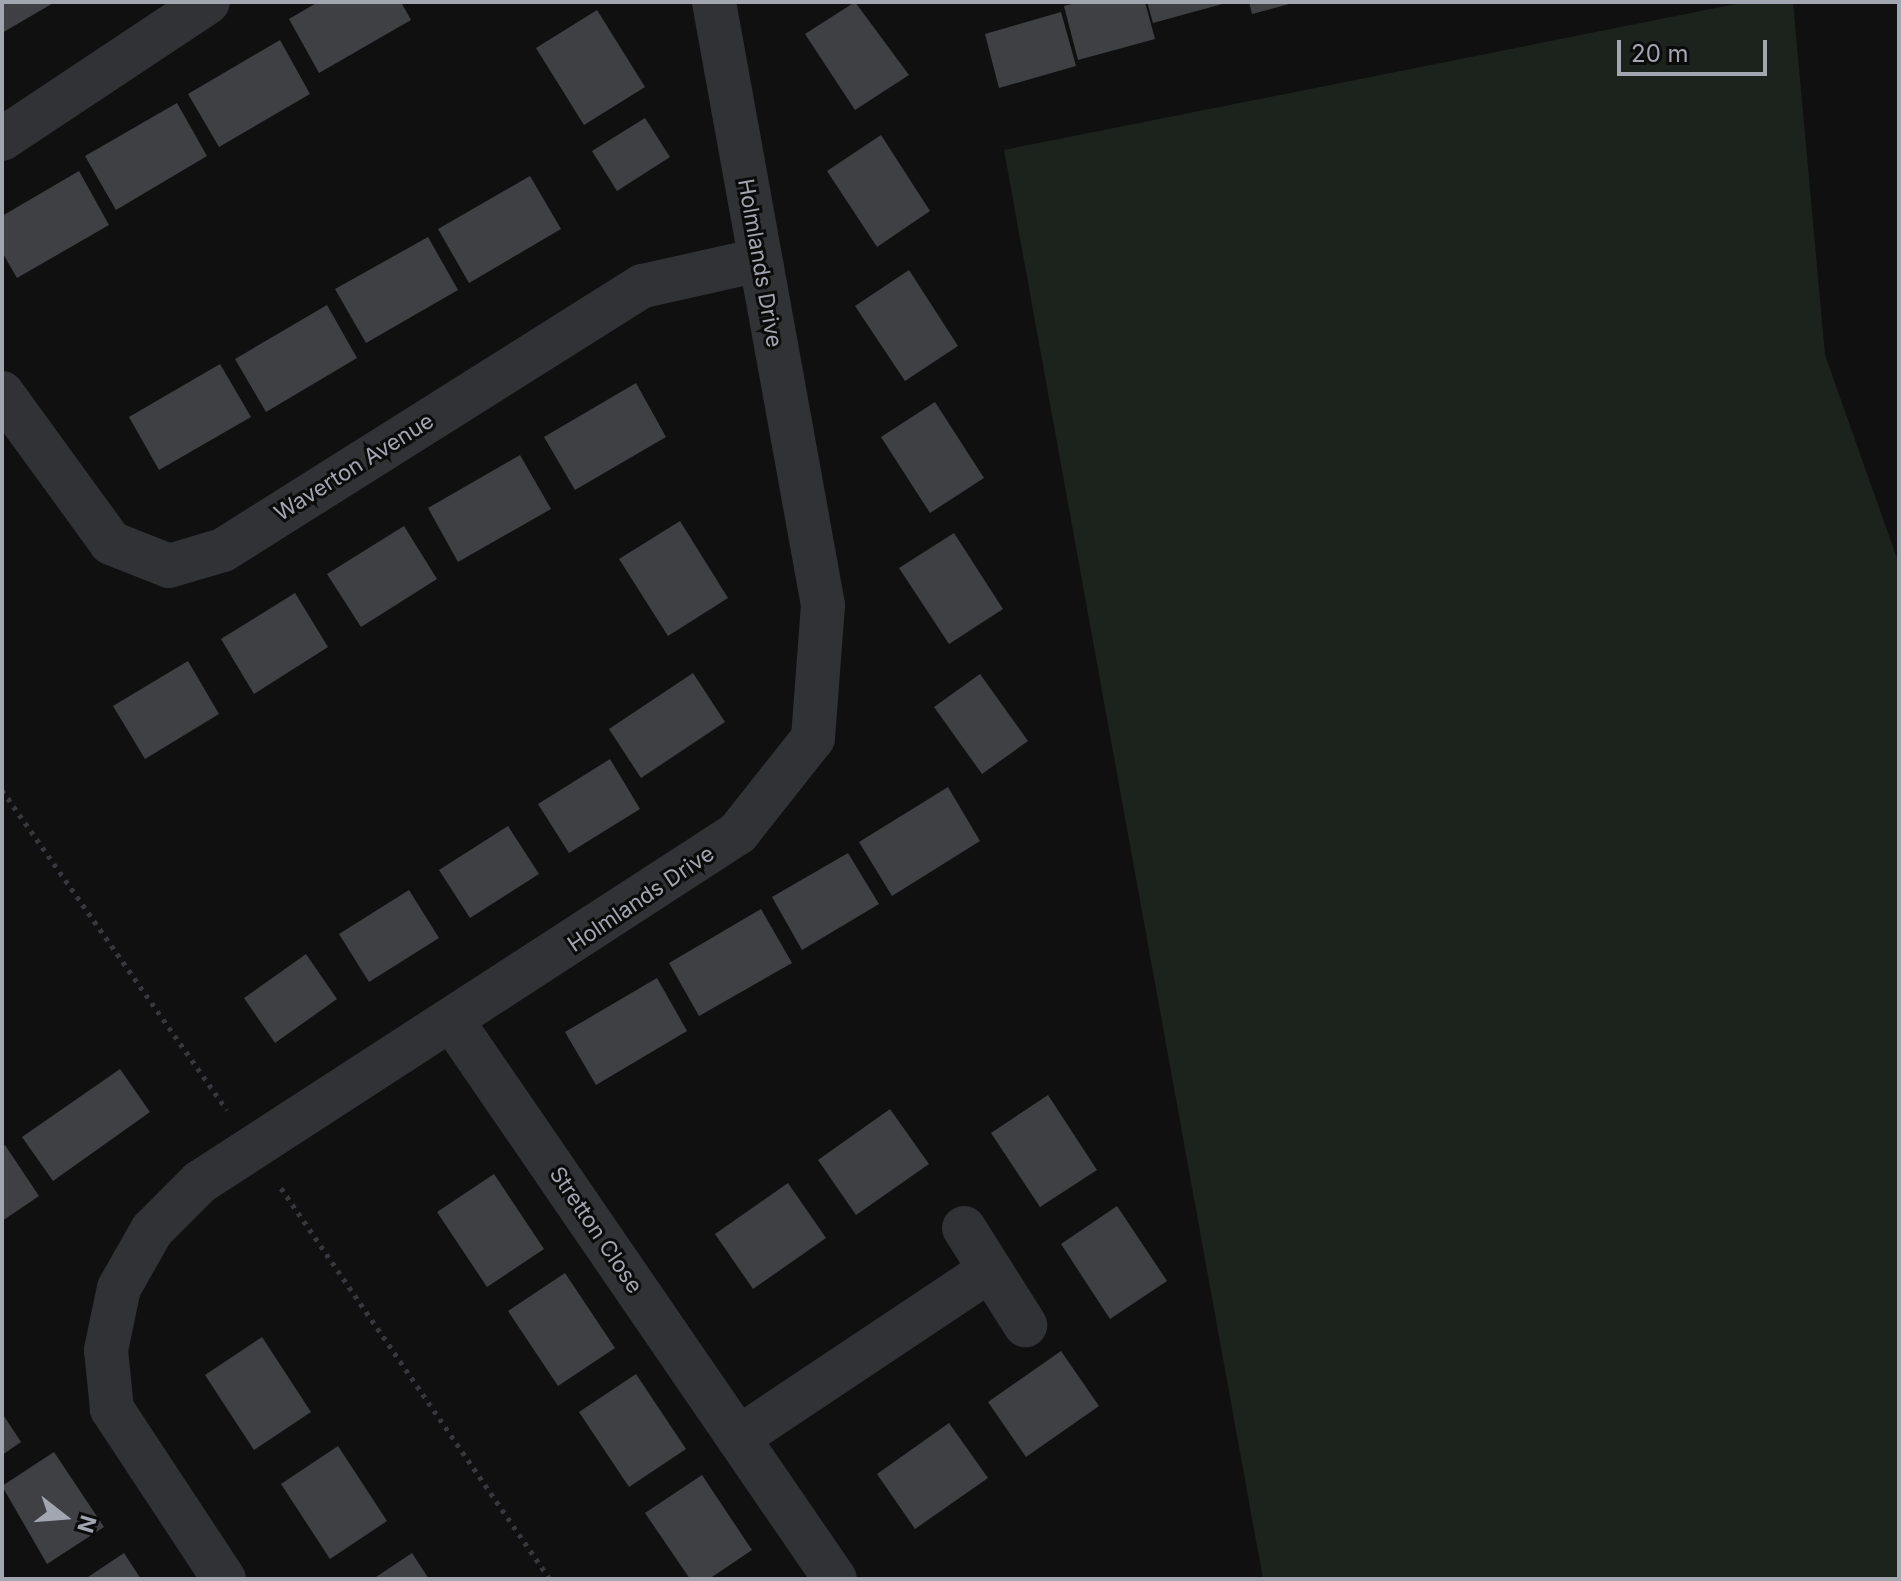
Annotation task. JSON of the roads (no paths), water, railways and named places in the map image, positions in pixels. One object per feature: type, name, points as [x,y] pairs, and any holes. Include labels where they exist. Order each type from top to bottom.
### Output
[{"type":"street","points":[[2,139],[208,2]]},
{"type":"street","name":"Holmlands Drive","points":[[224,1579],[112,1409],[106,1350],[119,1288],[152,1230],[200,1182],[453,1022],[738,833],[813,738],[823,605],[714,2]]},
{"type":"street","name":"Waverton Avenue","points":[[2,393],[111,543],[169,566],[223,550],[643,286],[759,260]]},
{"type":"street","name":"Stretton Close","points":[[453,1022],[835,1579]]},
{"type":"street","points":[[964,1228],[1025,1325]]},
{"type":"street","points":[[738,1438],[990,1270]]}]
